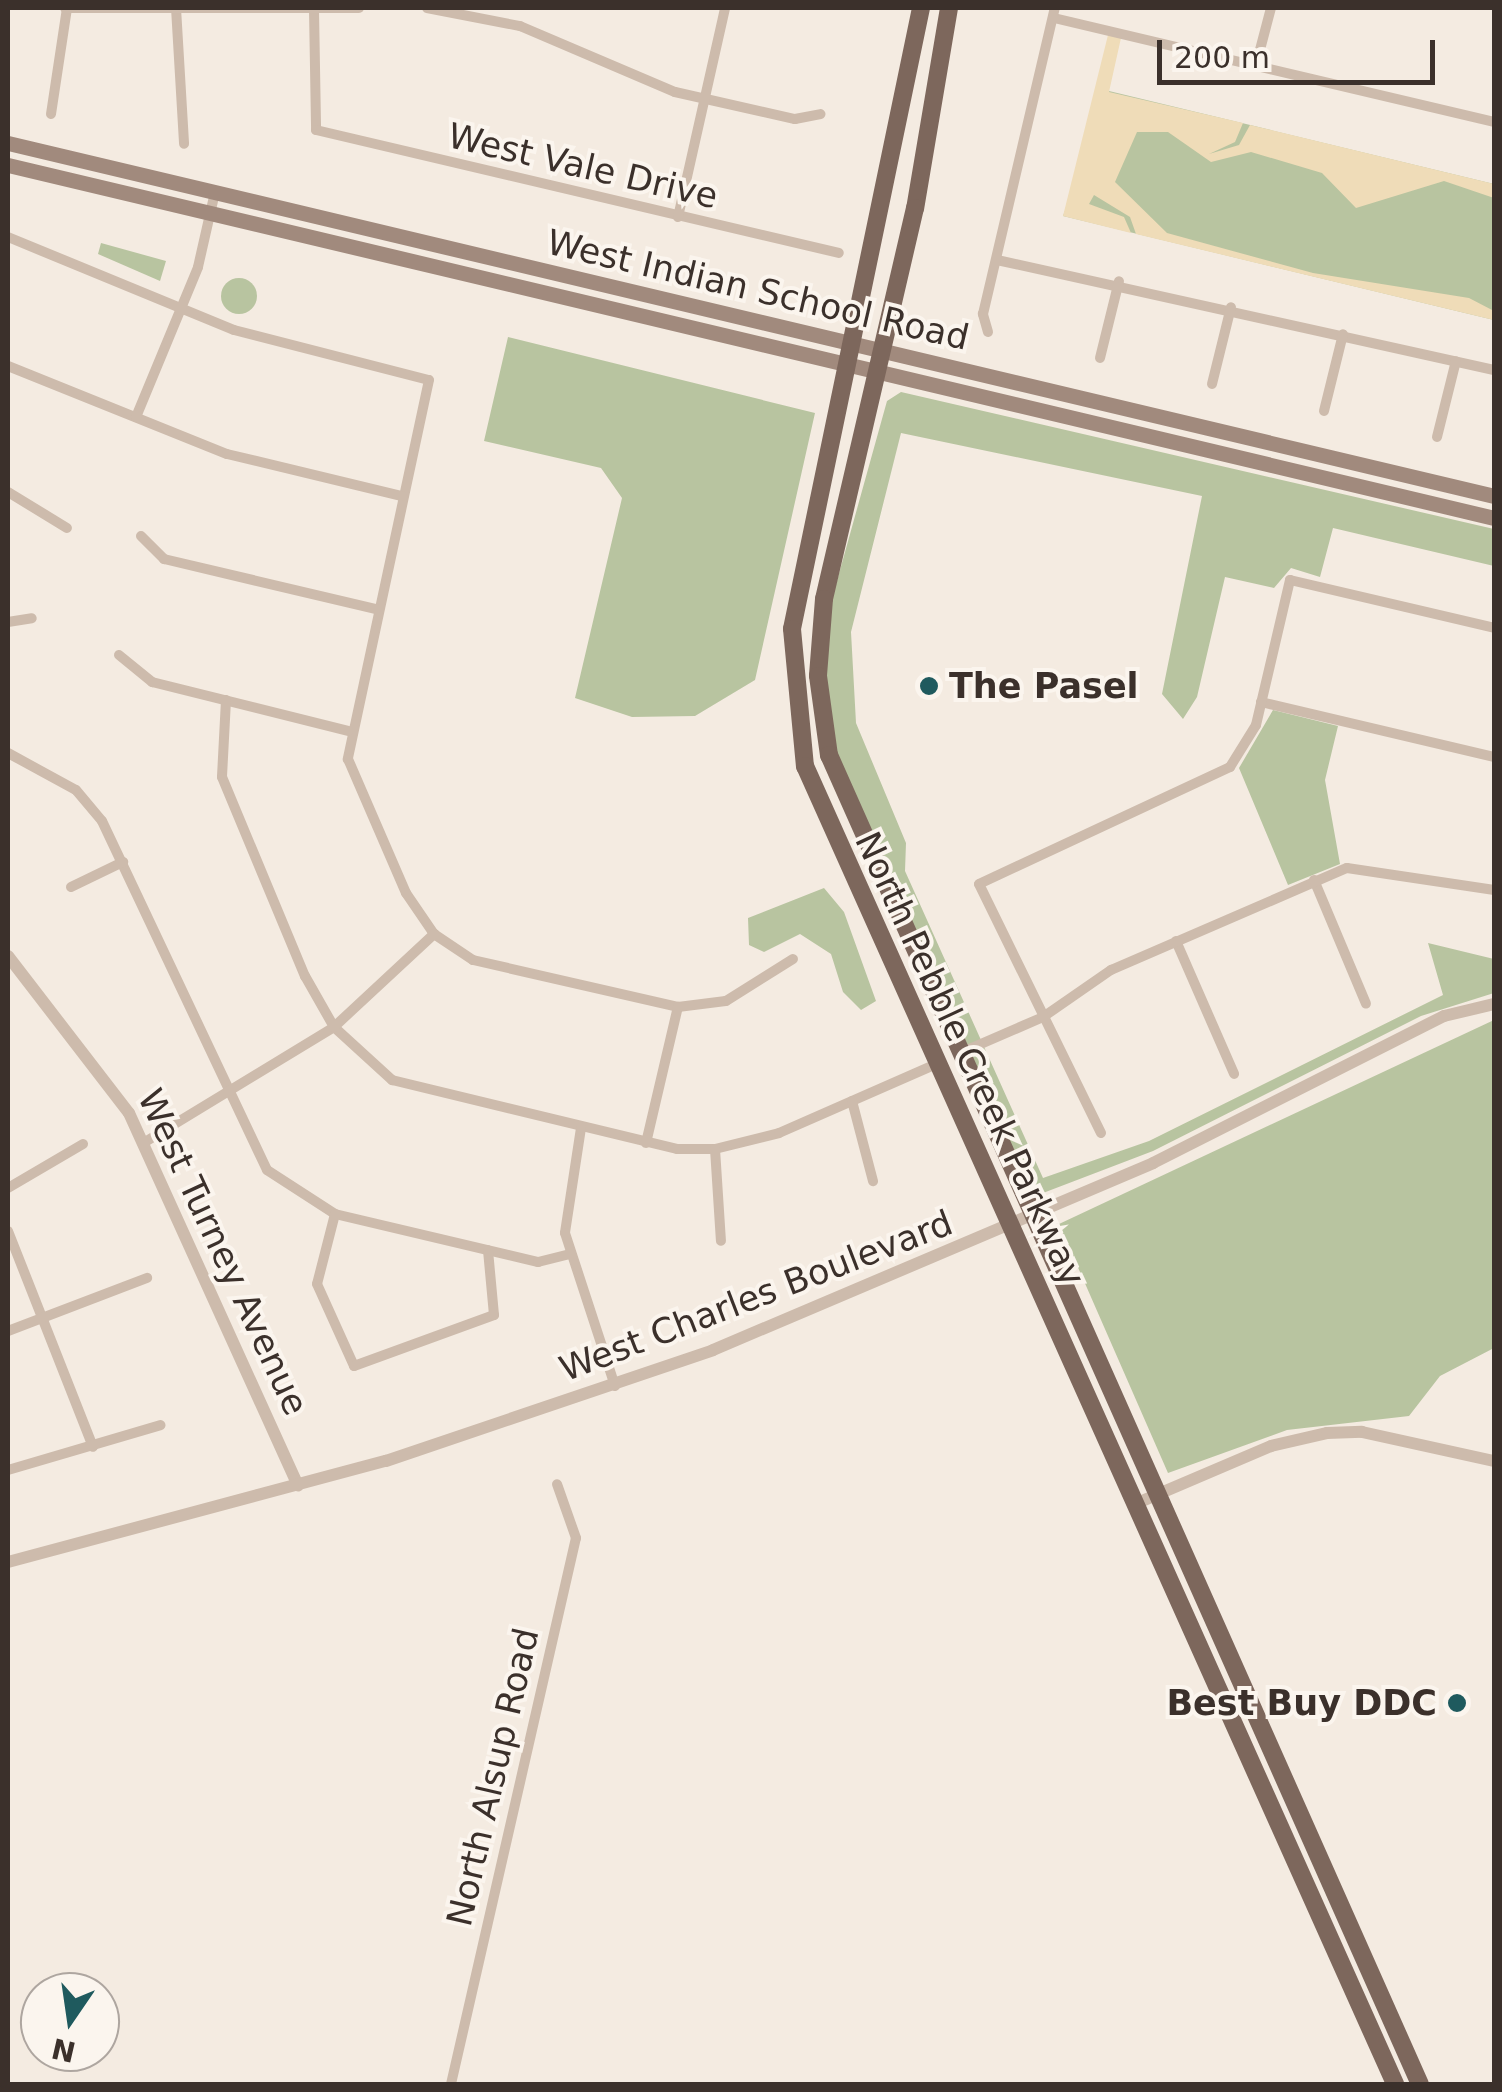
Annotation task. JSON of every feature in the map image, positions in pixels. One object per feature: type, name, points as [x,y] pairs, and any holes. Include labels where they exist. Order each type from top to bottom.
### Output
[{"type":"main road","name":"North Pebble Creek Parkway","points":[[921,8],[857,344],[796,601],[793,699],[817,801],[1395,2084]]},
{"type":"main road","name":"North Pebble Creek Parkway","points":[[949,8],[883,350],[824,599],[820,698],[843,795],[1030,1216],[1160,1494],[1420,2084]]},
{"type":"main road","name":"West Indian School Road","points":[[8,143],[1494,496]]},
{"type":"main road","name":"West Indian School Road","points":[[8,165],[1494,518]]},
{"type":"main road","points":[[793,699],[820,698]]},
{"type":"main road","points":[[1265,1794],[1286,1785]]},
{"type":"street","points":[[51,114],[66,8],[359,8]]},
{"type":"street","points":[[427,8],[520,26],[628,76],[704,98],[795,118],[822,114]]},
{"type":"street","points":[[678,217],[725,8]]},
{"type":"street","points":[[1256,65],[1270,8]]},
{"type":"street","points":[[176,10],[184,144]]},
{"type":"street","name":"West Vale Drive","points":[[314,10],[316,130],[839,253]]},
{"type":"street","points":[[988,332],[983,314],[1054,13],[1494,122]]},
{"type":"street","points":[[136,418],[181,308],[215,192]]},
{"type":"street","points":[[8,237],[268,341],[428,380],[348,732],[356,784],[434,934],[473,960],[678,1007],[726,1001],[794,959]]},
{"type":"street","points":[[996,260],[1119,281],[1494,370]]},
{"type":"street","points":[[1100,358],[1119,281]]},
{"type":"street","points":[[1212,384],[1231,307]]},
{"type":"street","points":[[1324,411],[1343,334]]},
{"type":"street","points":[[1437,437],[1456,361]]},
{"type":"street","points":[[8,366],[227,454],[402,496]]},
{"type":"street","points":[[8,492],[66,528]]},
{"type":"street","points":[[141,536],[164,559],[376,609]]},
{"type":"street","points":[[1101,1133],[979,884],[1200,788],[1243,750],[1261,702],[1290,580],[1494,628]]},
{"type":"street","points":[[8,622],[32,618]]},
{"type":"street","points":[[119,655],[152,682],[348,732]]},
{"type":"street","points":[[226,700],[219,754],[228,798],[334,1027],[392,1080],[646,1143],[715,1149],[852,1100],[934,1065]]},
{"type":"street","points":[[1261,702],[1494,757]]},
{"type":"street","points":[[8,753],[76,790],[123,862],[228,1099],[267,1170],[334,1214],[538,1262],[569,1254]]},
{"type":"street","points":[[71,887],[123,862]]},
{"type":"street","points":[[960,1053],[1042,1017],[1176,941],[1314,880],[1382,867],[1494,890]]},
{"type":"street","points":[[1314,880],[1366,1004]]},
{"type":"street","points":[[145,1142],[228,1099],[334,1027],[434,934]]},
{"type":"street","points":[[1176,941],[1234,1074]]},
{"type":"street","name":"West Turney Avenue","points":[[8,956],[96,1061],[145,1142],[298,1486]]},
{"type":"street","name":"West Charles Boulevard","points":[[8,1562],[298,1486],[615,1386],[1010,1227],[1426,1024],[1494,1004]]},
{"type":"street","points":[[646,1143],[678,1007]]},
{"type":"street","points":[[852,1100],[872,1181]]},
{"type":"street","points":[[581,1128],[565,1212],[569,1254],[615,1386]]},
{"type":"street","points":[[8,1188],[83,1144]]},
{"type":"street","points":[[715,1149],[721,1241]]},
{"type":"street","points":[[334,1214],[317,1284],[354,1366],[494,1315],[488,1250]]},
{"type":"street","points":[[8,1231],[92,1448]]},
{"type":"street","points":[[8,1332],[148,1278]]},
{"type":"street","points":[[8,1470],[161,1425]]},
{"type":"street","points":[[1135,1504],[1286,1441],[1346,1432],[1494,1462]]},
{"type":"street","name":"North Alsup Road","points":[[451,2084],[576,1538],[557,1484]]},
{"type":"green space","points":[[1109,91],[1494,184],[1494,320],[1063,216]]},
{"type":"green space","points":[[101,243],[166,261],[160,281],[98,254]]},
{"type":"green space","points":[[239,278],[252,283],[257,296],[252,309],[239,314],[226,309],[221,296],[226,283]]},
{"type":"green space","points":[[508,337],[815,413],[755,680],[695,716],[632,717],[575,698],[622,498],[601,468],[484,441]]},
{"type":"green space","points":[[901,392],[1494,529],[1494,566],[1333,528],[1320,577],[1291,568],[1274,588],[1225,577],[1197,697],[1183,719],[1162,694],[1202,496],[901,433],[851,632],[856,723],[906,843],[905,871],[1043,1178],[1149,1141],[1443,995],[1428,943],[1494,959],[1494,993],[1421,1016],[1153,1151],[1043,1193],[1031,1189],[839,765],[825,676],[830,606],[887,401]]},
{"type":"green space","points":[[1273,710],[1338,726],[1325,780],[1340,864],[1288,885],[1239,768]]},
{"type":"green space","points":[[824,888],[844,912],[876,1001],[861,1010],[843,992],[831,954],[800,934],[764,952],[749,945],[748,918]]},
{"type":"green space","points":[[1494,1020],[1494,1348],[1440,1376],[1409,1416],[1287,1430],[1168,1473],[1059,1224]]},
{"type":"sand","points":[[1108,35],[1121,38],[1109,92],[1243,123],[1235,142],[1209,154],[1239,145],[1250,125],[1494,184],[1494,198],[1444,181],[1356,208],[1322,173],[1251,152],[1211,162],[1168,132],[1137,132],[1115,182],[1167,233],[1313,273],[1469,298],[1494,311],[1494,320],[1136,234],[1130,217],[1094,195],[1089,204],[1124,217],[1131,233],[1063,216]]},
{"type":"place","name":"The Pasel","points":[[929,686]]},
{"type":"place","name":"Best Buy DDC","points":[[1457,1703]]}]
